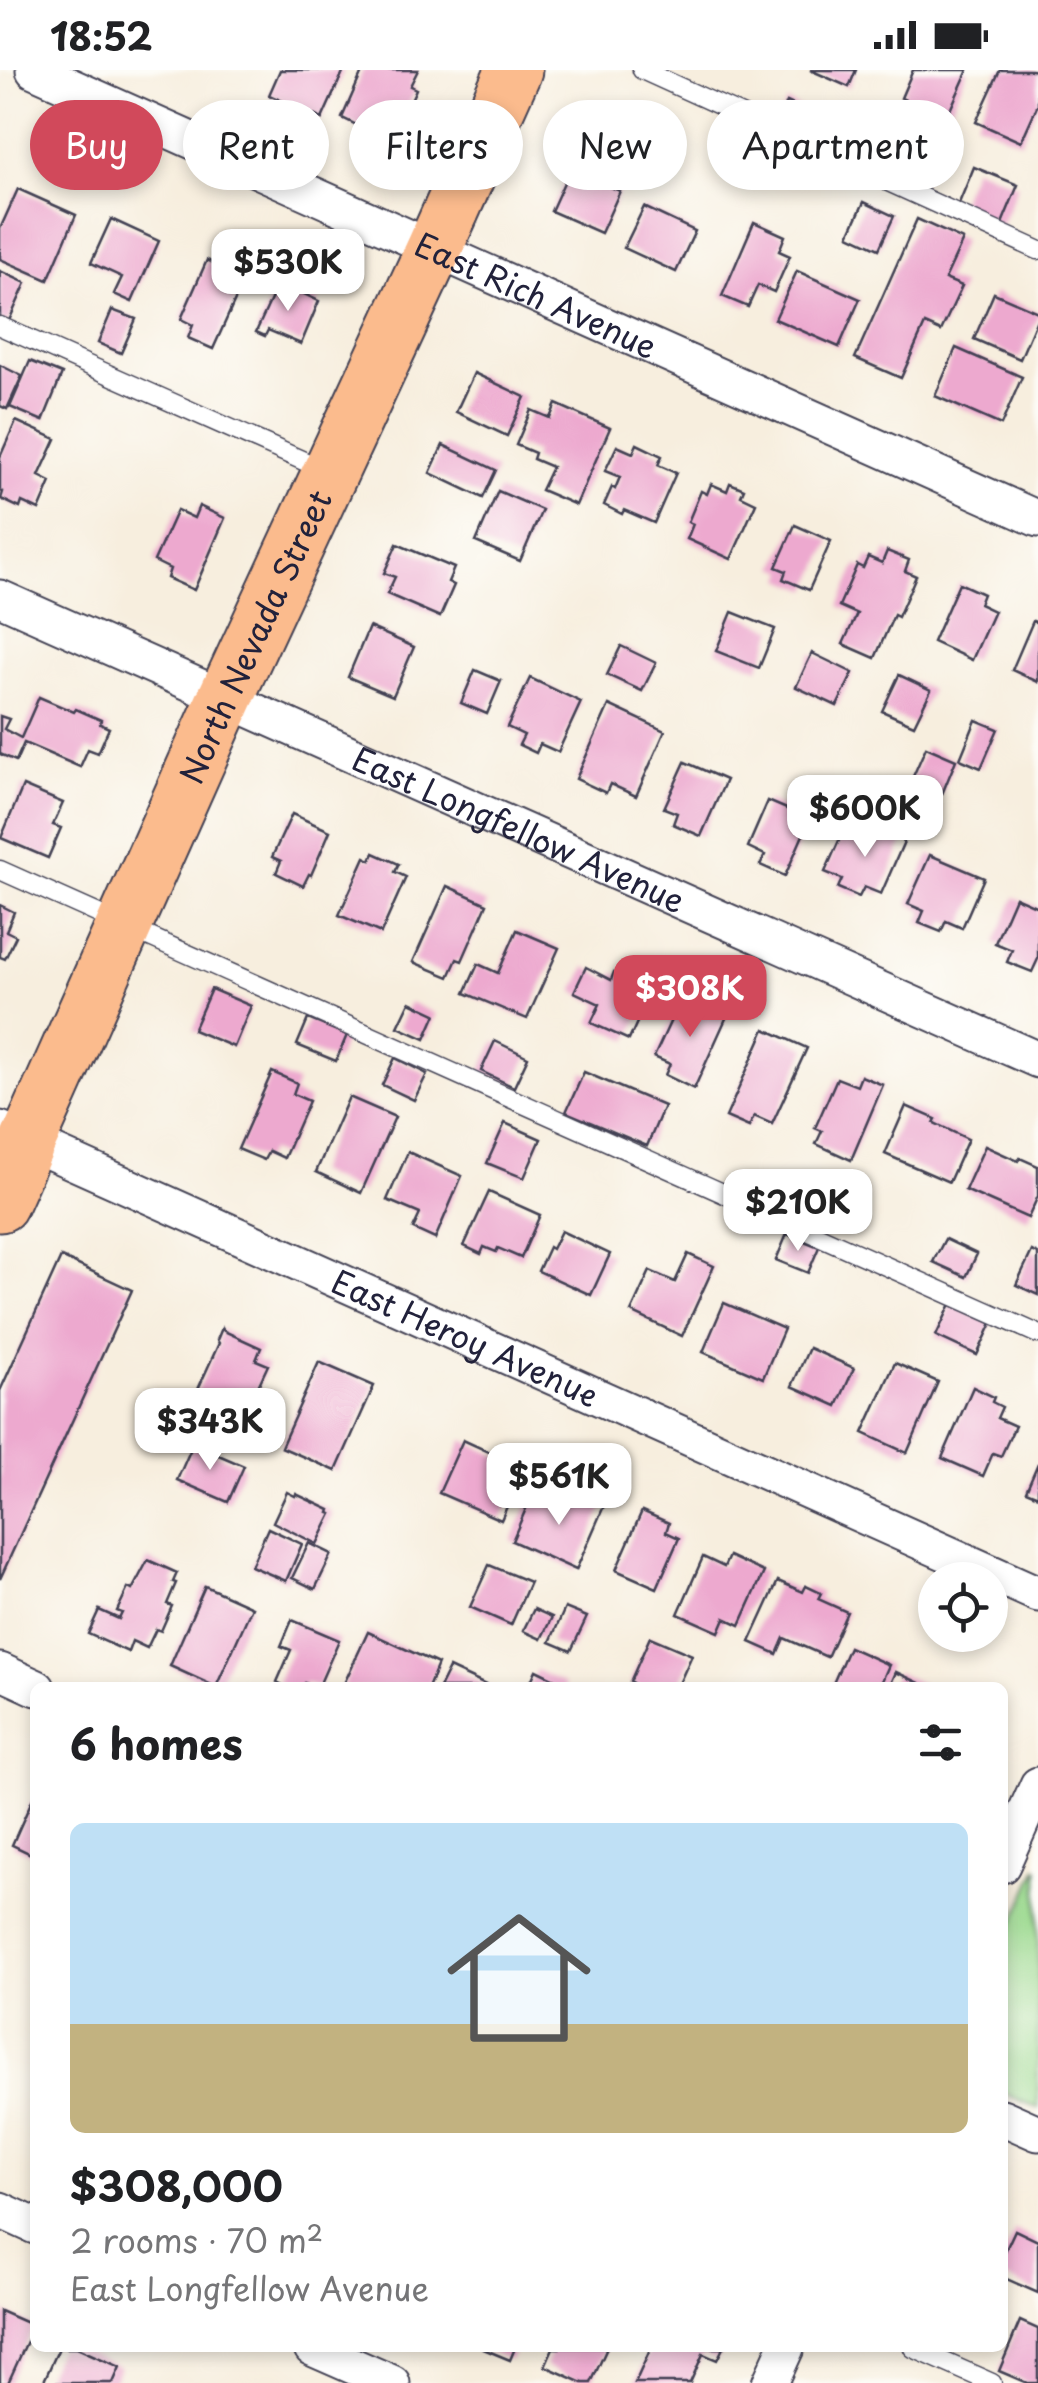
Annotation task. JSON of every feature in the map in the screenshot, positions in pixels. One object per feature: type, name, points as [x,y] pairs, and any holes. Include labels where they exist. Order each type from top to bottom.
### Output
[{"type":"main road","name":"North Nevada Street","points":[[0,1204],[14,1136],[124,926],[514,70]]},
{"type":"street","name":"East Rich Avenue","points":[[34,70],[1038,519]]},
{"type":"street","name":"East Longfellow Avenue","points":[[0,598],[1038,1060]]},
{"type":"street","name":"East Heroy Avenue","points":[[14,1136],[1038,1594]]},
{"type":"street","points":[[0,1671],[30,1685]]},
{"type":"street","points":[[1008,1852],[1038,1785]]},
{"type":"street","points":[[1008,2120],[1038,2133]]},
{"type":"street","points":[[0,2210],[30,2224]]},
{"type":"street","points":[[321,2352],[392,2383]]},
{"type":"street","points":[[770,2383],[784,2352]]},
{"type":"lane","points":[[642,70],[1038,250]]},
{"type":"lane","points":[[0,326],[330,472]]},
{"type":"lane","points":[[0,870],[1038,1334]]},
{"type":"lane","points":[[922,2352],[992,2383]]},
{"type":"green space","points":[[1038,1867],[1038,2108],[1008,2095],[1008,1935]]},
{"type":"building","points":[[280,70],[344,70],[329,103],[329,100],[280,100],[269,95]]},
{"type":"building","points":[[363,70],[418,70],[410,86],[416,89],[411,100],[350,100]]},
{"type":"building","points":[[810,70],[856,70],[849,87]]},
{"type":"building","points":[[913,70],[968,70],[955,100],[901,98]]},
{"type":"building","points":[[1000,70],[1038,73],[1038,104],[1021,142],[976,122]]},
{"type":"building","points":[[349,102],[349,121],[342,118]]},
{"type":"building","points":[[974,167],[1018,185],[1001,226],[957,208]]},
{"type":"building","points":[[18,189],[76,215],[48,280],[0,259],[0,229]]},
{"type":"building","points":[[561,190],[620,191],[601,233],[551,211]]},
{"type":"building","points":[[864,202],[894,216],[879,249],[849,235]]},
{"type":"building","points":[[644,207],[695,231],[676,272],[624,248]]},
{"type":"building","points":[[111,219],[159,241],[132,302],[114,294],[122,277],[91,263]]},
{"type":"building","points":[[917,219],[963,240],[945,279],[962,286],[941,331],[925,324],[901,378],[855,358]]},
{"type":"building","points":[[754,222],[785,236],[779,251],[790,256],[774,292],[758,285],[748,307],[722,296]]},
{"type":"building","points":[[207,260],[245,278],[213,349],[188,338],[193,325],[181,319]]},
{"type":"building","points":[[0,271],[26,283],[8,323],[0,320]]},
{"type":"building","points":[[797,271],[860,299],[839,347],[775,319]]},
{"type":"building","points":[[279,282],[319,301],[301,344],[268,330],[265,336],[256,332]]},
{"type":"building","points":[[994,293],[1038,312],[1020,359],[974,339]]},
{"type":"building","points":[[112,310],[136,319],[121,353],[98,343]]},
{"type":"building","points":[[956,348],[1022,377],[1001,425],[935,396]]},
{"type":"building","points":[[30,361],[62,374],[43,421],[10,407]]},
{"type":"building","points":[[0,365],[22,376],[7,409],[0,406]]},
{"type":"building","points":[[474,373],[525,397],[507,436],[456,412]]},
{"type":"building","points":[[556,404],[610,428],[576,505],[541,490],[552,467],[533,459],[535,453],[516,445],[531,410],[550,418]]},
{"type":"building","points":[[16,421],[56,439],[39,476],[51,482],[39,510],[22,502],[20,508],[1,499],[0,457]]},
{"type":"building","points":[[637,444],[662,456],[658,465],[676,473],[654,523],[604,505],[620,477],[605,471],[617,446],[633,453]]},
{"type":"building","points":[[443,445],[496,470],[483,498],[430,473]]},
{"type":"building","points":[[730,483],[744,489],[741,496],[756,503],[731,559],[687,539],[693,524],[688,522],[701,491],[707,494],[711,484],[727,491]]},
{"type":"building","points":[[498,491],[542,510],[520,561],[476,542]]},
{"type":"building","points":[[199,506],[225,518],[194,590],[167,578],[170,569],[154,561],[177,510],[194,518]]},
{"type":"building","points":[[795,525],[831,541],[809,590],[783,579],[786,571],[776,567]]},
{"type":"building","points":[[397,544],[454,568],[448,582],[454,585],[440,617],[387,594],[395,577],[384,573]]},
{"type":"building","points":[[887,551],[909,560],[905,571],[916,576],[875,658],[843,644],[857,614],[839,606],[857,565],[863,568],[868,557],[882,563]]},
{"type":"building","points":[[959,583],[983,594],[979,604],[994,611],[972,660],[933,642]]},
{"type":"building","points":[[732,612],[775,629],[759,668],[716,651]]},
{"type":"building","points":[[1033,621],[1038,623],[1038,682],[1012,670]]},
{"type":"building","points":[[369,627],[414,647],[393,696],[348,677]]},
{"type":"building","points":[[621,646],[656,663],[642,691],[607,675]]},
{"type":"building","points":[[812,653],[853,673],[837,706],[796,687]]},
{"type":"building","points":[[475,670],[501,681],[487,714],[461,703]]},
{"type":"building","points":[[899,675],[931,690],[914,725],[882,711]]},
{"type":"building","points":[[530,678],[581,702],[558,752],[540,744],[536,753],[519,745],[524,735],[507,727]]},
{"type":"building","points":[[39,697],[101,720],[100,724],[109,728],[98,753],[88,749],[80,767],[24,743],[16,761],[0,754],[0,716],[9,719],[4,729],[21,738]]},
{"type":"building","points":[[609,705],[665,731],[636,796],[610,784],[606,793],[576,779]]},
{"type":"building","points":[[976,720],[998,729],[981,768],[960,759]]},
{"type":"building","points":[[926,747],[956,760],[942,794],[911,781]]},
{"type":"building","points":[[685,762],[726,780],[701,836],[673,824],[677,813],[664,808]]},
{"type":"building","points":[[23,786],[63,803],[53,825],[61,828],[48,858],[1,838]]},
{"type":"building","points":[[768,801],[810,819],[785,876],[760,865],[765,855],[748,847]]},
{"type":"building","points":[[292,814],[330,831],[303,886],[276,873],[281,861],[272,857]]},
{"type":"building","points":[[880,825],[906,837],[881,894],[864,887],[859,897],[838,888],[842,879],[825,872],[845,827],[874,839]]},
{"type":"building","points":[[374,853],[399,864],[395,872],[406,877],[381,933],[339,915],[365,857],[371,860]]},
{"type":"building","points":[[930,855],[984,878],[962,928],[946,921],[941,932],[919,923],[924,911],[908,904]]},
{"type":"building","points":[[447,886],[487,904],[462,961],[457,959],[449,977],[413,962]]},
{"type":"building","points":[[1015,897],[1038,907],[1038,959],[1032,972],[1007,962],[1012,950],[995,943]]},
{"type":"building","points":[[0,905],[14,912],[6,931],[16,936],[5,959],[0,957]]},
{"type":"building","points":[[517,930],[559,948],[527,1019],[465,993],[478,964],[498,973]]},
{"type":"building","points":[[586,967],[611,980],[614,972],[652,989],[629,1040],[591,1023],[600,1004],[574,992]]},
{"type":"building","points":[[211,989],[251,1006],[234,1047],[193,1030]]},
{"type":"building","points":[[683,994],[728,1014],[694,1089],[665,1075],[670,1064],[654,1057]]},
{"type":"building","points":[[410,1002],[436,1014],[425,1039],[398,1027]]},
{"type":"building","points":[[308,1019],[347,1035],[336,1061],[297,1045]]},
{"type":"building","points":[[765,1029],[807,1048],[772,1124],[754,1116],[749,1127],[726,1117]]},
{"type":"building","points":[[495,1041],[528,1057],[514,1087],[481,1071]]},
{"type":"building","points":[[395,1058],[427,1074],[414,1100],[382,1085]]},
{"type":"building","points":[[272,1072],[297,1083],[293,1094],[309,1101],[284,1158],[269,1151],[264,1160],[238,1149]]},
{"type":"building","points":[[584,1072],[664,1106],[647,1146],[566,1112]]},
{"type":"building","points":[[861,1076],[883,1085],[851,1160],[816,1144],[822,1131],[815,1128],[837,1078],[857,1086]]},
{"type":"building","points":[[349,1097],[395,1117],[361,1193],[316,1172]]},
{"type":"building","points":[[906,1106],[968,1139],[949,1182],[885,1154]]},
{"type":"building","points":[[505,1123],[541,1139],[524,1178],[487,1163]]},
{"type":"building","points":[[985,1146],[1038,1166],[1038,1196],[1028,1218],[965,1190]]},
{"type":"building","points":[[408,1152],[462,1176],[435,1239],[413,1229],[420,1214],[387,1200]]},
{"type":"building","points":[[489,1192],[540,1215],[521,1258],[498,1248],[496,1252],[484,1247],[481,1254],[464,1246]]},
{"type":"building","points":[[561,1231],[610,1254],[591,1295],[538,1271]]},
{"type":"building","points":[[787,1234],[819,1247],[808,1273],[776,1260]]},
{"type":"building","points":[[945,1239],[977,1254],[966,1277],[933,1262]]},
{"type":"building","points":[[1032,1251],[1038,1254],[1038,1295],[1016,1285]]},
{"type":"building","points":[[688,1254],[714,1266],[682,1336],[631,1312],[650,1271],[675,1282]]},
{"type":"building","points":[[61,1257],[132,1290],[0,1579],[0,1391]]},
{"type":"building","points":[[724,1303],[784,1329],[763,1378],[703,1352]]},
{"type":"building","points":[[951,1304],[992,1323],[977,1355],[936,1336]]},
{"type":"building","points":[[222,1328],[261,1348],[256,1360],[268,1365],[254,1395],[259,1396],[255,1404],[251,1402],[238,1431],[189,1409]]},
{"type":"building","points":[[809,1348],[854,1368],[837,1406],[792,1386]]},
{"type":"building","points":[[319,1362],[374,1386],[336,1471],[281,1447]]},
{"type":"building","points":[[895,1363],[938,1382],[907,1453],[863,1433]]},
{"type":"building","points":[[973,1387],[994,1397],[992,1402],[1002,1407],[997,1418],[1015,1426],[1001,1456],[993,1453],[983,1476],[942,1458]]},
{"type":"building","points":[[463,1440],[524,1468],[501,1520],[439,1493]]},
{"type":"building","points":[[193,1444],[244,1466],[228,1502],[177,1480]]},
{"type":"building","points":[[1038,1463],[1038,1496],[1026,1491]]},
{"type":"building","points":[[564,1489],[604,1506],[576,1570],[512,1541],[532,1495],[557,1506]]},
{"type":"building","points":[[287,1492],[330,1510],[332,1514],[317,1544],[273,1522]]},
{"type":"building","points":[[642,1511],[669,1523],[666,1532],[679,1538],[657,1588],[616,1570]]},
{"type":"building","points":[[268,1528],[302,1544],[286,1581],[251,1566]]},
{"type":"building","points":[[309,1543],[332,1554],[315,1589],[292,1578]]},
{"type":"building","points":[[729,1556],[764,1572],[740,1625],[725,1618],[719,1632],[678,1614],[703,1557],[724,1567]]},
{"type":"building","points":[[148,1560],[177,1573],[167,1604],[172,1606],[161,1631],[156,1629],[147,1648],[132,1641],[128,1652],[88,1634],[99,1610],[119,1619],[122,1613],[117,1611],[128,1588],[132,1590]]},
{"type":"building","points":[[489,1565],[530,1582],[511,1625],[470,1607]]},
{"type":"building","points":[[778,1581],[803,1592],[806,1586],[821,1593],[818,1599],[847,1612],[827,1657],[784,1638],[777,1654],[750,1642]]},
{"type":"building","points":[[205,1586],[252,1607],[218,1682],[205,1682],[170,1666]]},
{"type":"building","points":[[565,1608],[587,1617],[571,1651],[550,1642]]},
{"type":"building","points":[[534,1609],[552,1617],[541,1639],[523,1631]]},
{"type":"building","points":[[292,1620],[339,1640],[321,1682],[277,1682],[291,1650],[281,1646]]},
{"type":"building","points":[[368,1632],[438,1664],[430,1682],[345,1682]]},
{"type":"building","points":[[650,1637],[692,1655],[680,1682],[630,1682]]},
{"type":"building","points":[[849,1647],[889,1665],[882,1682],[834,1682]]},
{"type":"building","points":[[449,1668],[479,1682],[442,1682]]},
{"type":"building","points":[[536,1670],[561,1682],[531,1682]]},
{"type":"building","points":[[896,1672],[917,1682],[892,1682]]},
{"type":"building","points":[[30,1804],[30,1854],[12,1845]]},
{"type":"building","points":[[1015,2230],[1038,2241],[1038,2293],[1008,2280],[1008,2245]]},
{"type":"building","points":[[0,2311],[30,2324],[30,2335],[8,2383],[0,2383]]},
{"type":"building","points":[[1020,2321],[1038,2329],[1038,2383],[1027,2383],[999,2371]]},
{"type":"building","points":[[57,2352],[86,2352],[120,2367],[113,2383],[43,2383]]},
{"type":"building","points":[[491,2352],[513,2352],[510,2360]]},
{"type":"building","points":[[551,2352],[605,2352],[591,2383],[545,2366]]},
{"type":"building","points":[[649,2352],[721,2352],[717,2360],[703,2354],[690,2383],[635,2383]]}]
